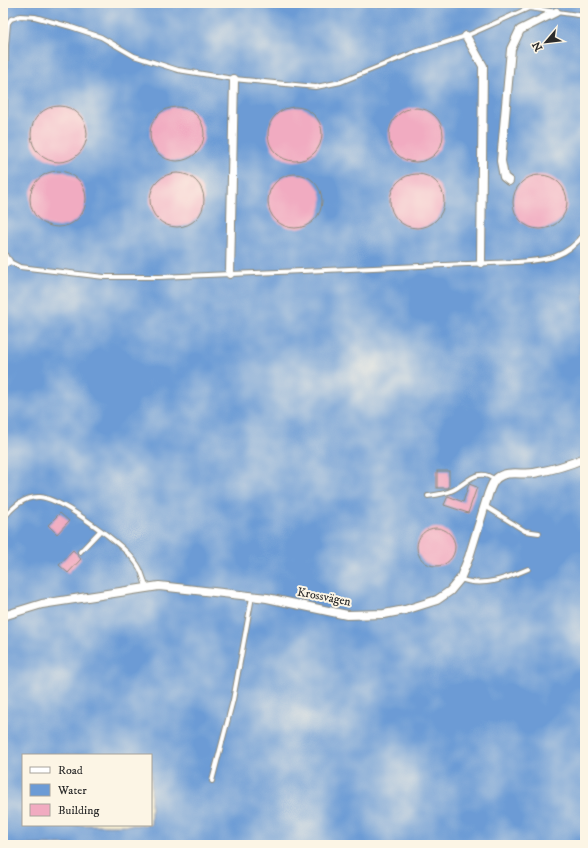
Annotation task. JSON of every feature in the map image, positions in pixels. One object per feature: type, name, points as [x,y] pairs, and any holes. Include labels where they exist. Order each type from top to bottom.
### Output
[{"type":"street","points":[[509,181],[504,177],[501,160],[511,49],[520,30],[556,12]]},
{"type":"street","points":[[466,36],[483,66],[481,264]]},
{"type":"street","points":[[230,274],[234,79]]},
{"type":"street","points":[[494,480],[503,475],[532,473],[585,458]]},
{"type":"street","name":"Krossvägen","points":[[3,616],[42,604],[160,586],[267,598],[347,615],[384,614],[405,610],[437,600],[450,591],[460,579],[494,480]]},
{"type":"lane","points":[[3,202],[6,45],[8,24],[10,19],[20,16],[35,17],[101,37],[134,56],[178,70],[234,79],[316,87],[341,82],[415,52],[466,36],[528,8],[585,16]]},
{"type":"lane","points":[[3,249],[5,262],[20,267],[130,278],[481,264],[548,259],[572,248],[585,233]]},
{"type":"lane","points":[[428,496],[445,494],[477,475],[488,476],[494,480]]},
{"type":"lane","points":[[3,520],[14,507],[21,502],[39,497],[51,499],[64,505],[129,554],[137,564],[146,587]]},
{"type":"lane","points":[[485,506],[525,531],[539,533]]},
{"type":"lane","points":[[80,552],[100,531]]},
{"type":"lane","points":[[460,579],[466,582],[499,580],[528,569]]},
{"type":"lane","points":[[212,781],[233,700],[252,597]]},
{"type":"water","points":[[3,3],[585,3],[585,845],[3,845]]},
{"type":"building","points":[[59,106],[74,111],[82,119],[87,134],[82,149],[74,157],[59,162],[44,157],[36,149],[31,134],[36,119],[44,111]]},
{"type":"building","points":[[172,107],[182,107],[192,111],[200,119],[204,129],[204,139],[200,149],[192,157],[182,161],[172,161],[162,157],[154,149],[150,139],[150,129],[154,119],[162,111]]},
{"type":"building","points":[[290,107],[300,107],[310,111],[318,119],[322,129],[322,139],[318,149],[310,157],[300,161],[290,161],[280,157],[272,149],[268,139],[268,129],[272,119],[280,111]]},
{"type":"building","points":[[411,108],[421,108],[431,112],[439,120],[443,130],[443,140],[439,150],[431,158],[421,162],[411,162],[401,158],[393,150],[389,140],[389,130],[393,120],[401,112]]},
{"type":"building","points":[[58,171],[73,176],[81,184],[86,199],[81,214],[73,222],[58,227],[43,222],[35,214],[30,199],[35,184],[43,176]]},
{"type":"building","points":[[172,173],[182,173],[192,177],[200,185],[204,195],[204,205],[200,215],[192,223],[182,227],[172,227],[162,223],[154,215],[150,205],[150,195],[154,185],[162,177]]},
{"type":"building","points":[[290,174],[300,174],[310,178],[318,186],[322,196],[322,206],[318,216],[310,224],[300,228],[290,228],[280,224],[272,216],[268,206],[268,196],[272,186],[280,178]]},
{"type":"building","points":[[412,174],[422,174],[432,178],[440,186],[444,196],[444,206],[440,216],[432,224],[422,228],[412,228],[402,224],[394,216],[390,206],[390,196],[394,186],[402,178]]},
{"type":"building","points":[[535,175],[545,175],[555,179],[563,187],[567,197],[567,207],[563,217],[555,225],[545,229],[535,229],[525,225],[517,217],[513,207],[513,197],[517,187],[525,179]]},
{"type":"building","points":[[437,471],[449,471],[449,488],[437,488]]},
{"type":"building","points":[[469,484],[477,487],[468,513],[444,505],[448,496],[463,502]]},
{"type":"building","points":[[60,513],[69,521],[57,534],[48,525]]},
{"type":"building","points":[[432,528],[440,528],[447,531],[452,536],[455,547],[452,558],[447,563],[440,566],[432,566],[425,563],[420,558],[417,551],[417,543],[420,536],[425,531]]},
{"type":"building","points":[[73,550],[81,559],[68,573],[59,565]]}]
